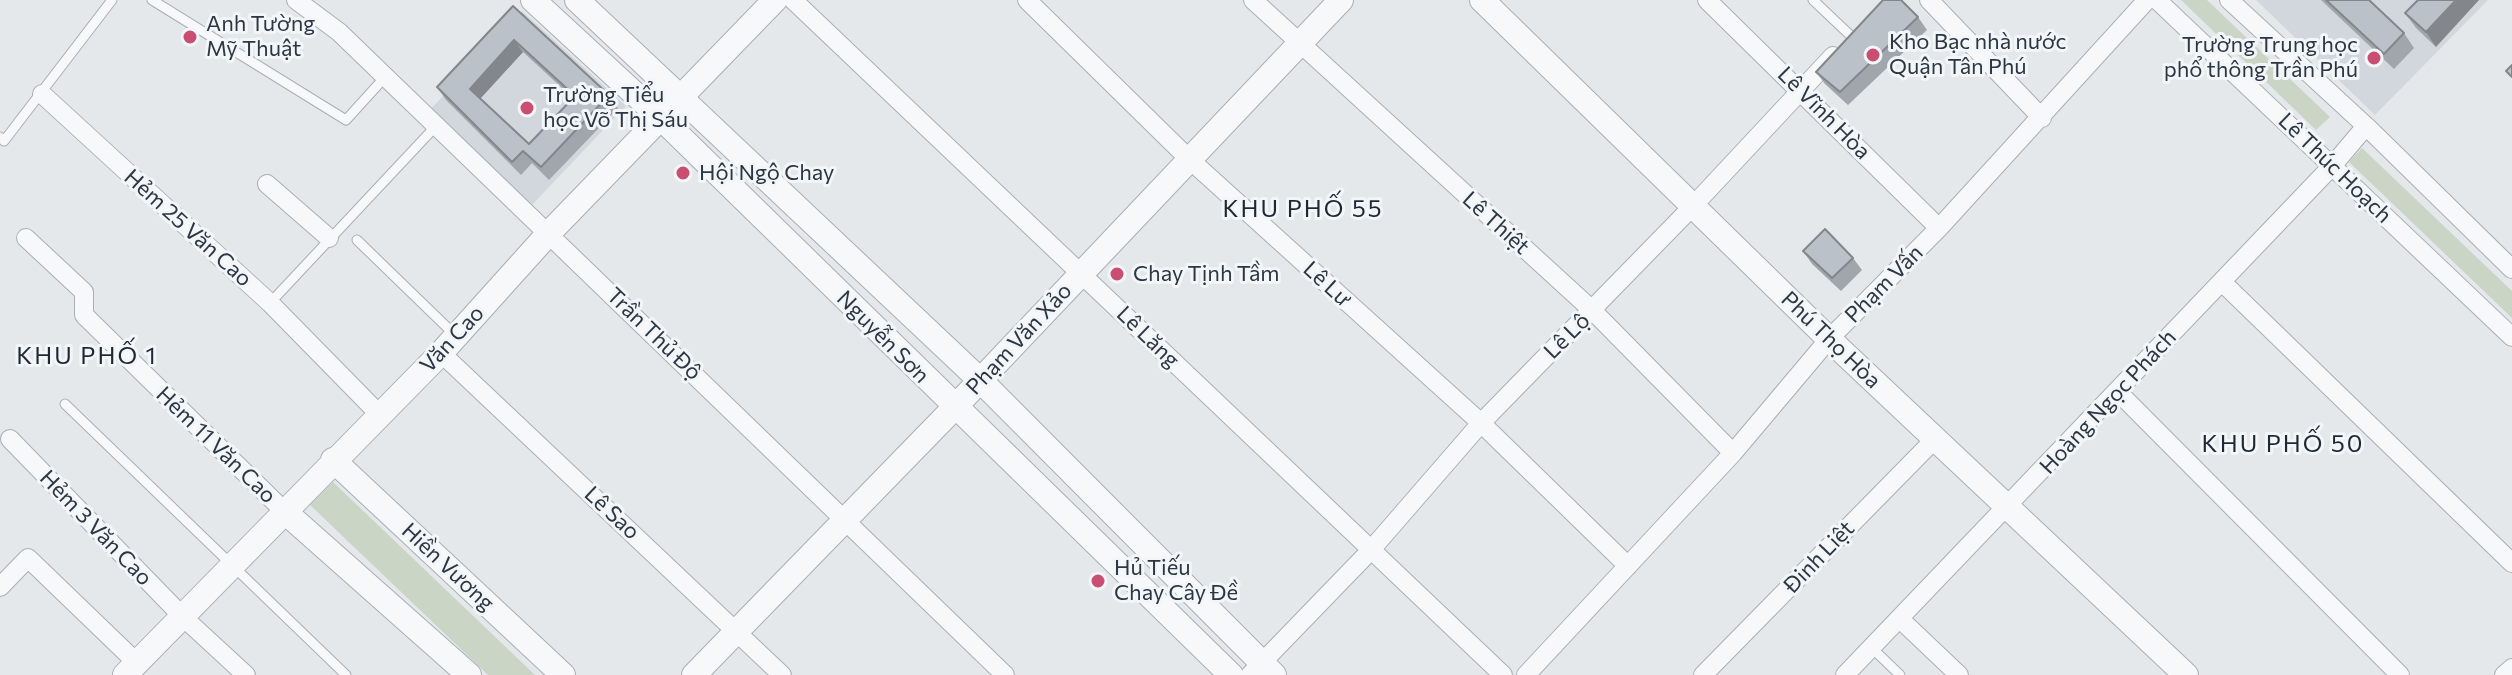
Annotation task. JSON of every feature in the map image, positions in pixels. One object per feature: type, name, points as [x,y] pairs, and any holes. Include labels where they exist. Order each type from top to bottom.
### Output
[{"type":"street","name":"Trần Thủ Độ","points":[[296,0],[339,32],[847,518],[1005,675]]},
{"type":"street","name":"Nguyễn Sơn","points":[[533,0],[662,119],[954,408],[1231,675]]},
{"type":"street","name":"Nguyễn Sơn","points":[[577,0],[980,380],[1262,671]]},
{"type":"street","name":"Văn Cao","points":[[131,669],[448,344],[549,233],[775,0]]},
{"type":"street","name":"Lê Lăng","points":[[793,0],[1503,675]]},
{"type":"street","name":"Lê Lư","points":[[1027,0],[1188,158],[1481,423],[1628,566]]},
{"type":"street","name":"Lê Thiệt","points":[[1253,0],[1592,310],[1733,453]]},
{"type":"street","name":"Phạm Văn Xảo","points":[[694,675],[954,408],[1341,0]]},
{"type":"street","name":"Phú Thọ Hòa","points":[[1482,0],[1829,339],[2186,675]]},
{"type":"street","name":"Lê Vĩnh Hòa","points":[[1707,0],[1939,228]]},
{"type":"street","points":[[1929,0],[2042,118]]},
{"type":"street","name":"Phạm Vấn","points":[[1526,675],[1733,453],[1829,339],[1939,228],[2147,0]]},
{"type":"street","name":"Lê Thúc Hoạch","points":[[2157,0],[2512,337]]},
{"type":"street","points":[[2229,0],[2366,126],[2512,269]]},
{"type":"street","name":"Lê Lộ","points":[[1262,671],[1481,423],[1857,32]]},
{"type":"street","name":"Hẻm 25 Văn Cao","points":[[42,94],[270,303],[378,413]]},
{"type":"street","name":"Hoàng Ngọc Phách","points":[[1845,675],[2007,509],[2333,165],[2366,126]]},
{"type":"street","points":[[267,184],[329,238]]},
{"type":"street","name":"Hẻm 11 Văn Cao","points":[[26,238],[84,292],[84,315],[284,511]]},
{"type":"street","points":[[2222,282],[2512,563]]},
{"type":"street","name":"Lê Sao","points":[[448,344],[782,675]]},
{"type":"street","points":[[2118,392],[2400,675]]},
{"type":"street","name":"Hẻm 3 Văn Cao","points":[[10,439],[183,617],[246,675]]},
{"type":"street","name":"Đinh Liệt","points":[[1703,675],[1935,439]]},
{"type":"street","name":"Hiền Vương","points":[[333,460],[563,675]]},
{"type":"street","points":[[284,511],[469,675]]},
{"type":"street","points":[[0,587],[28,558],[131,669]]},
{"type":"street","points":[[1900,619],[1959,675]]},
{"type":"street","points":[[2504,675],[2512,668]]},
{"type":"lane","points":[[0,137],[4,141],[112,0]]},
{"type":"lane","points":[[152,0],[346,120],[385,77]]},
{"type":"lane","points":[[1813,0],[1857,32]]},
{"type":"lane","points":[[270,303],[435,127]]},
{"type":"lane","points":[[357,240],[448,344]]},
{"type":"lane","points":[[65,404],[346,675]]},
{"type":"lane","points":[[1872,648],[1900,675]]},
{"type":"shaded area","name":"Trường Trung học phổ thông Trần Phú","points":[[2256,0],[2488,0],[2375,115]]},
{"type":"shaded area","name":"Trường Tiểu học Võ Thị Sáu","points":[[522,11],[626,106],[531,206],[429,111]]},
{"type":"green space","points":[[2181,0],[2207,0],[2330,117],[2316,130]]},
{"type":"green space","points":[[2362,148],[2512,291],[2512,318],[2349,162]]},
{"type":"green space","points":[[333,482],[535,675],[488,675],[310,505]]},
{"type":"building","points":[[1883,0],[1901,0],[1918,17],[1840,92],[1816,72]]},
{"type":"building","points":[[2326,0],[2369,0],[2404,33],[2384,54]]},
{"type":"building","points":[[2418,0],[2456,0],[2426,32],[2405,13]]},
{"type":"building","points":[[513,6],[609,95],[541,167],[523,151],[512,162],[437,87]],"holes":[[[514,40],[575,96],[529,144],[470,89]]]},
{"type":"building","points":[[1825,229],[1853,258],[1832,278],[1803,251]]},
{"type":"place","name":"Anh Tường Mỹ Thuật","points":[[190,37]]},
{"type":"place","name":"Kho Bạc nhà nước Quận Tân Phú","points":[[1873,55]]},
{"type":"place","name":"Trường Trung học phổ thông Trần Phú","points":[[2374,58]]},
{"type":"place","name":"Trường Tiểu học Võ Thị Sáu","points":[[527,108]]},
{"type":"place","name":"Hội Ngộ Chay","points":[[683,173]]},
{"type":"place","name":"Chay Tịnh Tầm","points":[[1117,274]]},
{"type":"place","name":"Hủ Tiếu Chay Cây Đề","points":[[1098,581]]},
{"type":"district","name":"KHU PHỐ 55","points":[[1303,209]]},
{"type":"district","name":"KHU PHỐ 1","points":[[87,356]]},
{"type":"district","name":"KHU PHỐ 50","points":[[2283,444]]}]
